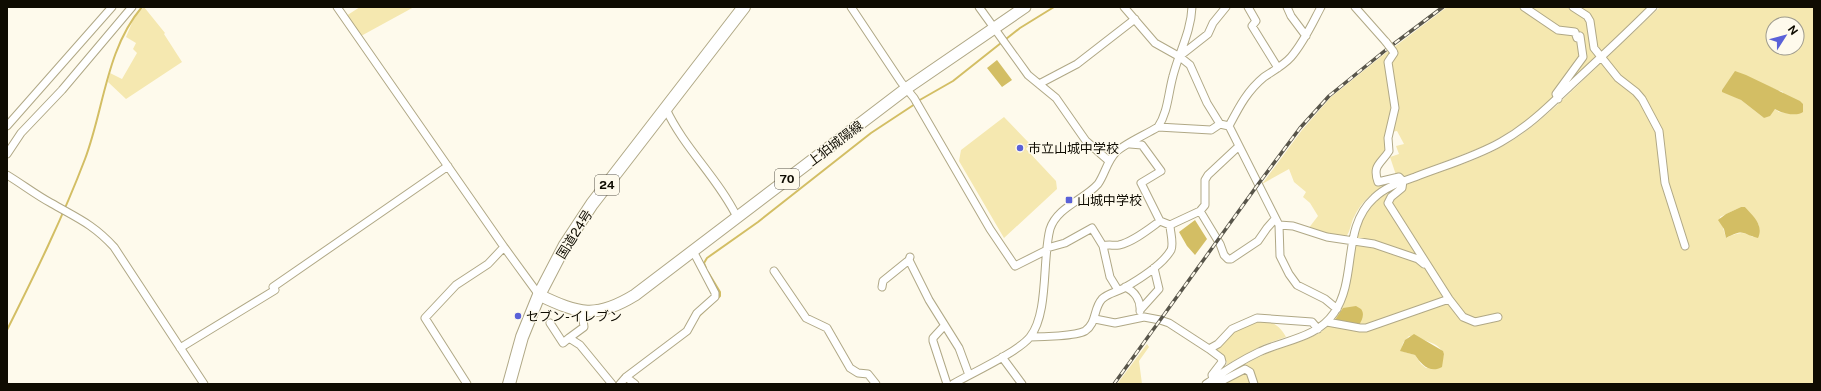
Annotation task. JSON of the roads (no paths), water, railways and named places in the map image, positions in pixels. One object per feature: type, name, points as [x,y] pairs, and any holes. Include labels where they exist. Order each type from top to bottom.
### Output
[{"type":"highway","name":"国道24号","points":[[509,384],[522,337],[539,295],[565,245],[588,210],[744,7]]},
{"type":"main road","name":"上狛城陽線","points":[[539,295],[566,308],[582,311],[602,311],[619,305],[635,295],[907,88],[1025,7]]},
{"type":"street","points":[[7,126],[112,7]]},
{"type":"street","points":[[7,154],[21,133],[62,90],[132,7]]},
{"type":"street","points":[[338,7],[504,247],[539,295]]},
{"type":"street","points":[[851,7],[917,102],[990,229],[1015,266],[1047,249],[1068,242],[1092,228],[1103,246],[1110,277],[1122,289],[1135,294],[1141,308],[1140,318]]},
{"type":"street","points":[[979,7],[1028,75],[1056,98],[1086,141],[1109,161]]},
{"type":"street","points":[[1124,7],[1155,43],[1180,57],[1190,65],[1207,103],[1220,124],[1229,126]]},
{"type":"street","points":[[953,384],[1021,346],[1030,337],[1038,321],[1050,229],[1056,218],[1096,185],[1102,178],[1109,161],[1116,152],[1158,127],[1165,114],[1173,75],[1191,21],[1192,7]]},
{"type":"street","points":[[1180,57],[1208,34],[1213,23],[1226,7]]},
{"type":"street","points":[[1248,7],[1256,21],[1252,26],[1278,68]]},
{"type":"street","points":[[1287,7],[1291,16],[1306,36]]},
{"type":"street","points":[[1229,126],[1247,94],[1264,77],[1291,58],[1306,36],[1321,7]]},
{"type":"street","points":[[1355,7],[1394,53],[1388,62],[1395,102],[1394,117],[1388,138],[1389,151],[1378,164],[1375,172],[1378,182],[1400,177],[1403,181]]},
{"type":"street","points":[[1524,7],[1529,12],[1545,20],[1554,28],[1575,32],[1577,38],[1580,36],[1583,57],[1559,88],[1556,94],[1558,98]]},
{"type":"street","points":[[1574,7],[1590,21],[1594,48],[1618,78],[1636,92],[1642,99],[1659,131],[1665,183],[1685,246]]},
{"type":"street","points":[[1210,382],[1230,368],[1255,354],[1309,334],[1327,322],[1337,309],[1343,293],[1358,220],[1369,203],[1380,193],[1403,181],[1499,144],[1529,124],[1653,7]]},
{"type":"street","points":[[1039,84],[1077,64],[1135,19]]},
{"type":"street","points":[[666,109],[671,121],[703,168],[725,196],[737,217]]},
{"type":"street","points":[[1158,127],[1211,130],[1220,124]]},
{"type":"street","points":[[1229,126],[1277,222],[1282,260],[1293,281],[1297,285],[1328,301],[1337,309]]},
{"type":"street","points":[[1130,144],[1142,145],[1162,171],[1141,183],[1160,221],[1170,225],[1200,211],[1205,205],[1205,180],[1208,175],[1239,146]]},
{"type":"street","points":[[180,348],[275,290],[273,287],[448,166]]},
{"type":"street","points":[[7,175],[64,210],[84,220],[103,235],[114,247],[204,384]]},
{"type":"street","points":[[1403,181],[1402,188],[1391,197],[1388,203],[1449,299],[1463,317],[1475,322],[1498,317]]},
{"type":"street","points":[[1200,211],[1220,244],[1224,255],[1231,260],[1258,241],[1277,222]]},
{"type":"street","points":[[1103,246],[1110,244],[1118,245],[1140,236],[1160,221]]},
{"type":"street","points":[[1277,222],[1327,237],[1385,247],[1418,259],[1430,269]]},
{"type":"street","points":[[1030,337],[1083,332],[1095,319],[1097,309],[1102,299],[1122,289],[1154,268],[1171,250],[1172,244],[1170,225]]},
{"type":"street","points":[[467,384],[425,318],[456,285],[488,264],[504,247]]},
{"type":"street","points":[[620,384],[687,331],[697,313],[715,297],[715,293],[693,251]]},
{"type":"street","points":[[882,287],[883,281],[910,258],[944,326],[959,348],[969,375]]},
{"type":"street","points":[[1141,308],[1159,289],[1154,268]]},
{"type":"street","points":[[774,271],[806,318],[827,328],[850,368],[858,373],[868,374],[876,384]]},
{"type":"street","points":[[1327,322],[1366,328],[1449,299]]},
{"type":"street","points":[[550,323],[563,343],[584,328],[582,311]]},
{"type":"street","points":[[1095,319],[1115,323],[1144,317],[1169,323],[1221,358],[1222,362],[1212,375],[1210,382]]},
{"type":"street","points":[[1209,349],[1218,344],[1232,329],[1257,318],[1312,322],[1318,329]]},
{"type":"street","points":[[944,326],[933,338],[933,341],[947,384]]},
{"type":"street","points":[[570,338],[580,344],[612,384]]},
{"type":"street","points":[[1002,357],[1022,384]]},
{"type":"street","points":[[1210,382],[1218,383],[1243,370],[1247,370],[1252,376],[1254,384]]},
{"type":"street","points":[[626,378],[635,384]]},
{"type":"waterway","points":[[7,330],[58,224],[85,159],[113,60],[130,24],[142,7]]},
{"type":"waterway","points":[[918,101],[953,81],[1020,28],[1054,7]]},
{"type":"waterway","points":[[706,268],[704,263],[707,258],[758,222],[871,133],[915,104]]},
{"type":"waterway","points":[[699,316],[720,296],[720,292],[708,272]]},
{"type":"railway","points":[[1114,384],[1300,128],[1329,96],[1387,49],[1443,7]]},
{"type":"place","name":"市立山城中学校","points":[[1020,148]]},
{"type":"place","name":"山城中学校","points":[[1069,200]]},
{"type":"place","name":"セブン-イレブン","points":[[518,316]]}]
